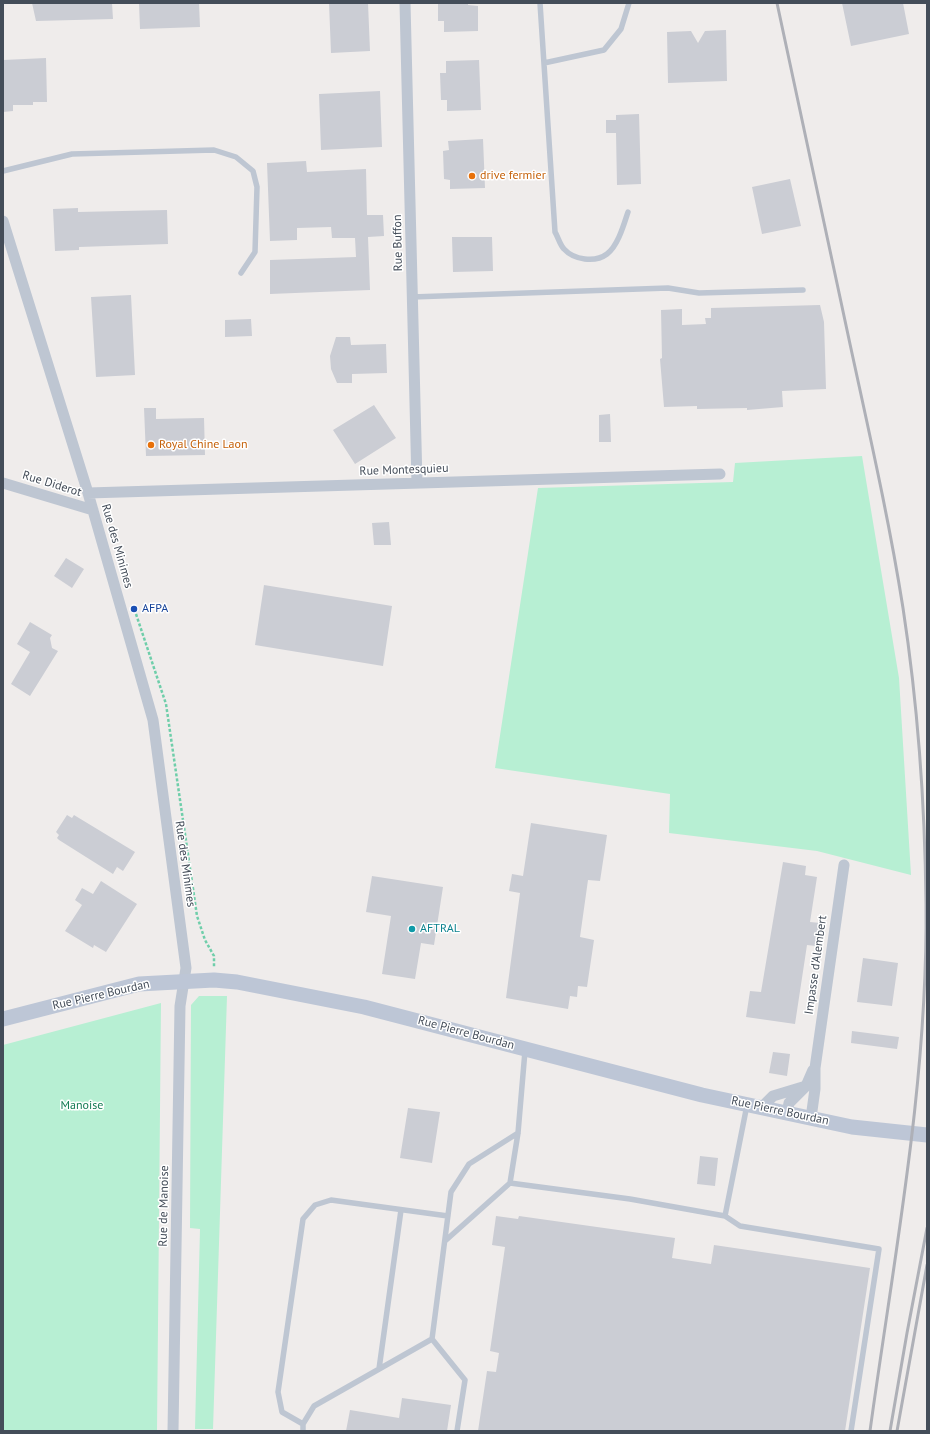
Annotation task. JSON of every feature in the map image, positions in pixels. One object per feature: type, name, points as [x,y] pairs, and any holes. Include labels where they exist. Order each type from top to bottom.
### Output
[{"type":"street","name":"Rue Buffon","points":[[405,3],[417,483]]},
{"type":"street","name":"Rue des Minimes","points":[[3,221],[88,493],[153,720],[186,968],[184,981]]},
{"type":"street","name":"Rue Montesquieu","points":[[88,493],[720,474]]},
{"type":"street","name":"Rue Diderot","points":[[3,483],[93,510]]},
{"type":"street","name":"Impasse d'Alembert","points":[[811,1118],[815,1089],[815,1068],[844,865]]},
{"type":"street","name":"Rue Pierre Bourdan","points":[[3,1019],[139,984],[214,980],[237,982],[364,1007],[702,1095],[852,1127],[927,1135]]},
{"type":"street","name":"Rue de Manoise","points":[[173,1431],[180,1006],[184,981]]},
{"type":"street","name":"Impasse d'Alembert","points":[[786,1112],[789,1103],[806,1086],[815,1068]]},
{"type":"street","points":[[754,1105],[774,1096],[806,1086]]},
{"type":"lane","points":[[540,3],[555,232],[564,248],[574,257],[590,260],[607,254],[619,238],[628,212]]},
{"type":"lane","points":[[544,62],[604,50],[621,29],[629,3]]},
{"type":"lane","points":[[3,172],[72,154],[214,150],[236,157],[253,171],[257,187],[255,252],[241,273]]},
{"type":"lane","points":[[412,296],[668,288],[699,293],[803,290]]},
{"type":"lane","points":[[445,1241],[510,1183],[518,1133],[525,1049]]},
{"type":"lane","points":[[725,1216],[754,1105]]},
{"type":"lane","points":[[457,1431],[465,1380],[432,1339],[451,1192],[469,1164],[518,1133]]},
{"type":"lane","points":[[510,1183],[630,1199],[725,1216],[740,1226],[879,1248],[851,1431]]},
{"type":"lane","points":[[303,1424],[282,1412],[278,1392],[303,1219],[315,1205],[331,1200],[448,1216]]},
{"type":"lane","points":[[379,1369],[401,1210]]},
{"type":"lane","points":[[303,1431],[303,1424],[314,1406],[432,1339]]},
{"type":"path","points":[[134,610],[143,631],[166,704],[197,916],[205,940],[214,956],[214,980]]},
{"type":"green space","points":[[862,456],[899,678],[911,875],[817,851],[669,833],[670,794],[495,768],[538,488],[733,482],[735,463]]},
{"type":"green space","points":[[199,996],[227,996],[213,1429],[195,1429],[200,1229],[190,1228],[191,1005]]},
{"type":"green space","name":"Manoise","points":[[161,1003],[157,1431],[3,1431],[3,1045]]},
{"type":"building","points":[[32,3],[112,3],[113,19],[36,21]]},
{"type":"building","points":[[139,3],[199,3],[200,27],[140,29]]},
{"type":"building","points":[[329,3],[368,3],[370,51],[331,53]]},
{"type":"building","points":[[438,3],[468,3],[468,5],[478,6],[478,31],[444,32],[444,21],[438,21]]},
{"type":"building","points":[[842,3],[903,3],[909,34],[851,46]]},
{"type":"building","points":[[726,30],[727,81],[668,83],[667,32],[691,31],[698,43],[705,31]]},
{"type":"building","points":[[46,58],[47,102],[33,102],[33,105],[13,105],[13,111],[3,112],[3,60]]},
{"type":"building","points":[[479,60],[481,110],[447,111],[447,100],[441,100],[440,73],[446,73],[446,61]]},
{"type":"building","points":[[380,91],[382,147],[321,150],[319,94]]},
{"type":"building","points":[[639,114],[641,184],[617,185],[616,133],[606,133],[606,120],[616,120],[616,115]]},
{"type":"building","points":[[483,139],[485,188],[450,189],[450,180],[444,179],[443,151],[449,150],[448,141]]},
{"type":"building","points":[[306,161],[307,172],[366,169],[367,215],[383,215],[384,236],[368,237],[370,290],[270,294],[270,260],[356,257],[355,238],[332,238],[331,227],[297,228],[297,240],[270,241],[267,163]]},
{"type":"building","points":[[790,179],[801,226],[762,234],[752,187]]},
{"type":"building","points":[[78,208],[78,212],[167,210],[168,244],[79,247],[79,250],[55,251],[53,209]]},
{"type":"building","points":[[452,237],[492,237],[493,271],[453,272]]},
{"type":"building","points":[[131,295],[135,375],[96,377],[91,297]]},
{"type":"building","points":[[820,305],[824,322],[826,389],[782,391],[783,407],[747,410],[747,408],[697,409],[697,406],[664,407],[660,359],[662,358],[661,310],[682,309],[682,325],[706,324],[705,318],[711,318],[711,308]]},
{"type":"building","points":[[251,319],[252,336],[225,337],[225,320]]},
{"type":"building","points":[[336,337],[350,337],[351,345],[386,344],[387,373],[352,374],[352,383],[337,383],[331,369],[330,356]]},
{"type":"building","points":[[374,405],[396,438],[355,464],[333,430]]},
{"type":"building","points":[[144,408],[156,408],[156,419],[204,418],[205,455],[146,456]]},
{"type":"building","points":[[610,414],[611,442],[599,442],[599,415]]},
{"type":"building","points":[[389,522],[391,545],[374,545],[372,523]]},
{"type":"building","points":[[66,558],[84,569],[72,588],[54,576]]},
{"type":"building","points":[[264,585],[392,606],[383,666],[255,645]]},
{"type":"building","points":[[30,622],[52,635],[50,638],[52,648],[58,651],[30,696],[11,684],[30,652],[17,644]]},
{"type":"building","points":[[67,815],[72,818],[74,815],[135,852],[123,871],[117,867],[113,874],[57,838],[59,835],[56,832]]},
{"type":"building","points":[[531,823],[607,835],[600,881],[588,880],[580,937],[594,940],[587,987],[578,986],[577,997],[570,996],[568,1009],[506,998],[520,893],[509,891],[512,874],[523,876]]},
{"type":"building","points":[[783,862],[806,866],[805,875],[817,877],[810,922],[820,923],[816,946],[807,945],[795,1024],[746,1017],[750,991],[761,992]]},
{"type":"building","name":"AFTRAL","points":[[372,876],[443,887],[434,945],[421,943],[415,979],[382,974],[391,916],[366,912]]},
{"type":"building","points":[[101,881],[137,904],[106,952],[94,945],[93,948],[65,931],[82,905],[75,900],[82,888],[93,894]]},
{"type":"building","points":[[863,958],[898,963],[892,1006],[857,1002]]},
{"type":"building","points":[[852,1031],[899,1037],[897,1049],[851,1043]]},
{"type":"building","points":[[773,1052],[790,1054],[787,1076],[769,1073]]},
{"type":"building","points":[[408,1108],[440,1112],[432,1163],[400,1158]]},
{"type":"building","points":[[700,1156],[718,1158],[715,1186],[697,1184]]},
{"type":"building","points":[[496,1216],[518,1219],[519,1216],[675,1238],[672,1258],[711,1264],[714,1245],[870,1268],[845,1431],[478,1431],[487,1371],[496,1372],[499,1353],[490,1351],[505,1247],[492,1245]]},
{"type":"building","points":[[402,1398],[451,1405],[447,1431],[346,1431],[350,1410],[399,1418]]},
{"type":"railway","points":[[777,3],[891,542],[903,608],[913,682],[920,756],[926,904],[925,971],[921,1037],[908,1169],[870,1431]]},
{"type":"railway","points":[[890,1431],[927,1228]]},
{"type":"railway","points":[[897,1431],[927,1265]]},
{"type":"place","name":"drive fermier","points":[[472,176]]},
{"type":"place","name":"Royal Chine Laon","points":[[151,445]]},
{"type":"place","name":"AFPA","points":[[134,609]]},
{"type":"place","name":"AFTRAL","points":[[412,929]]}]
